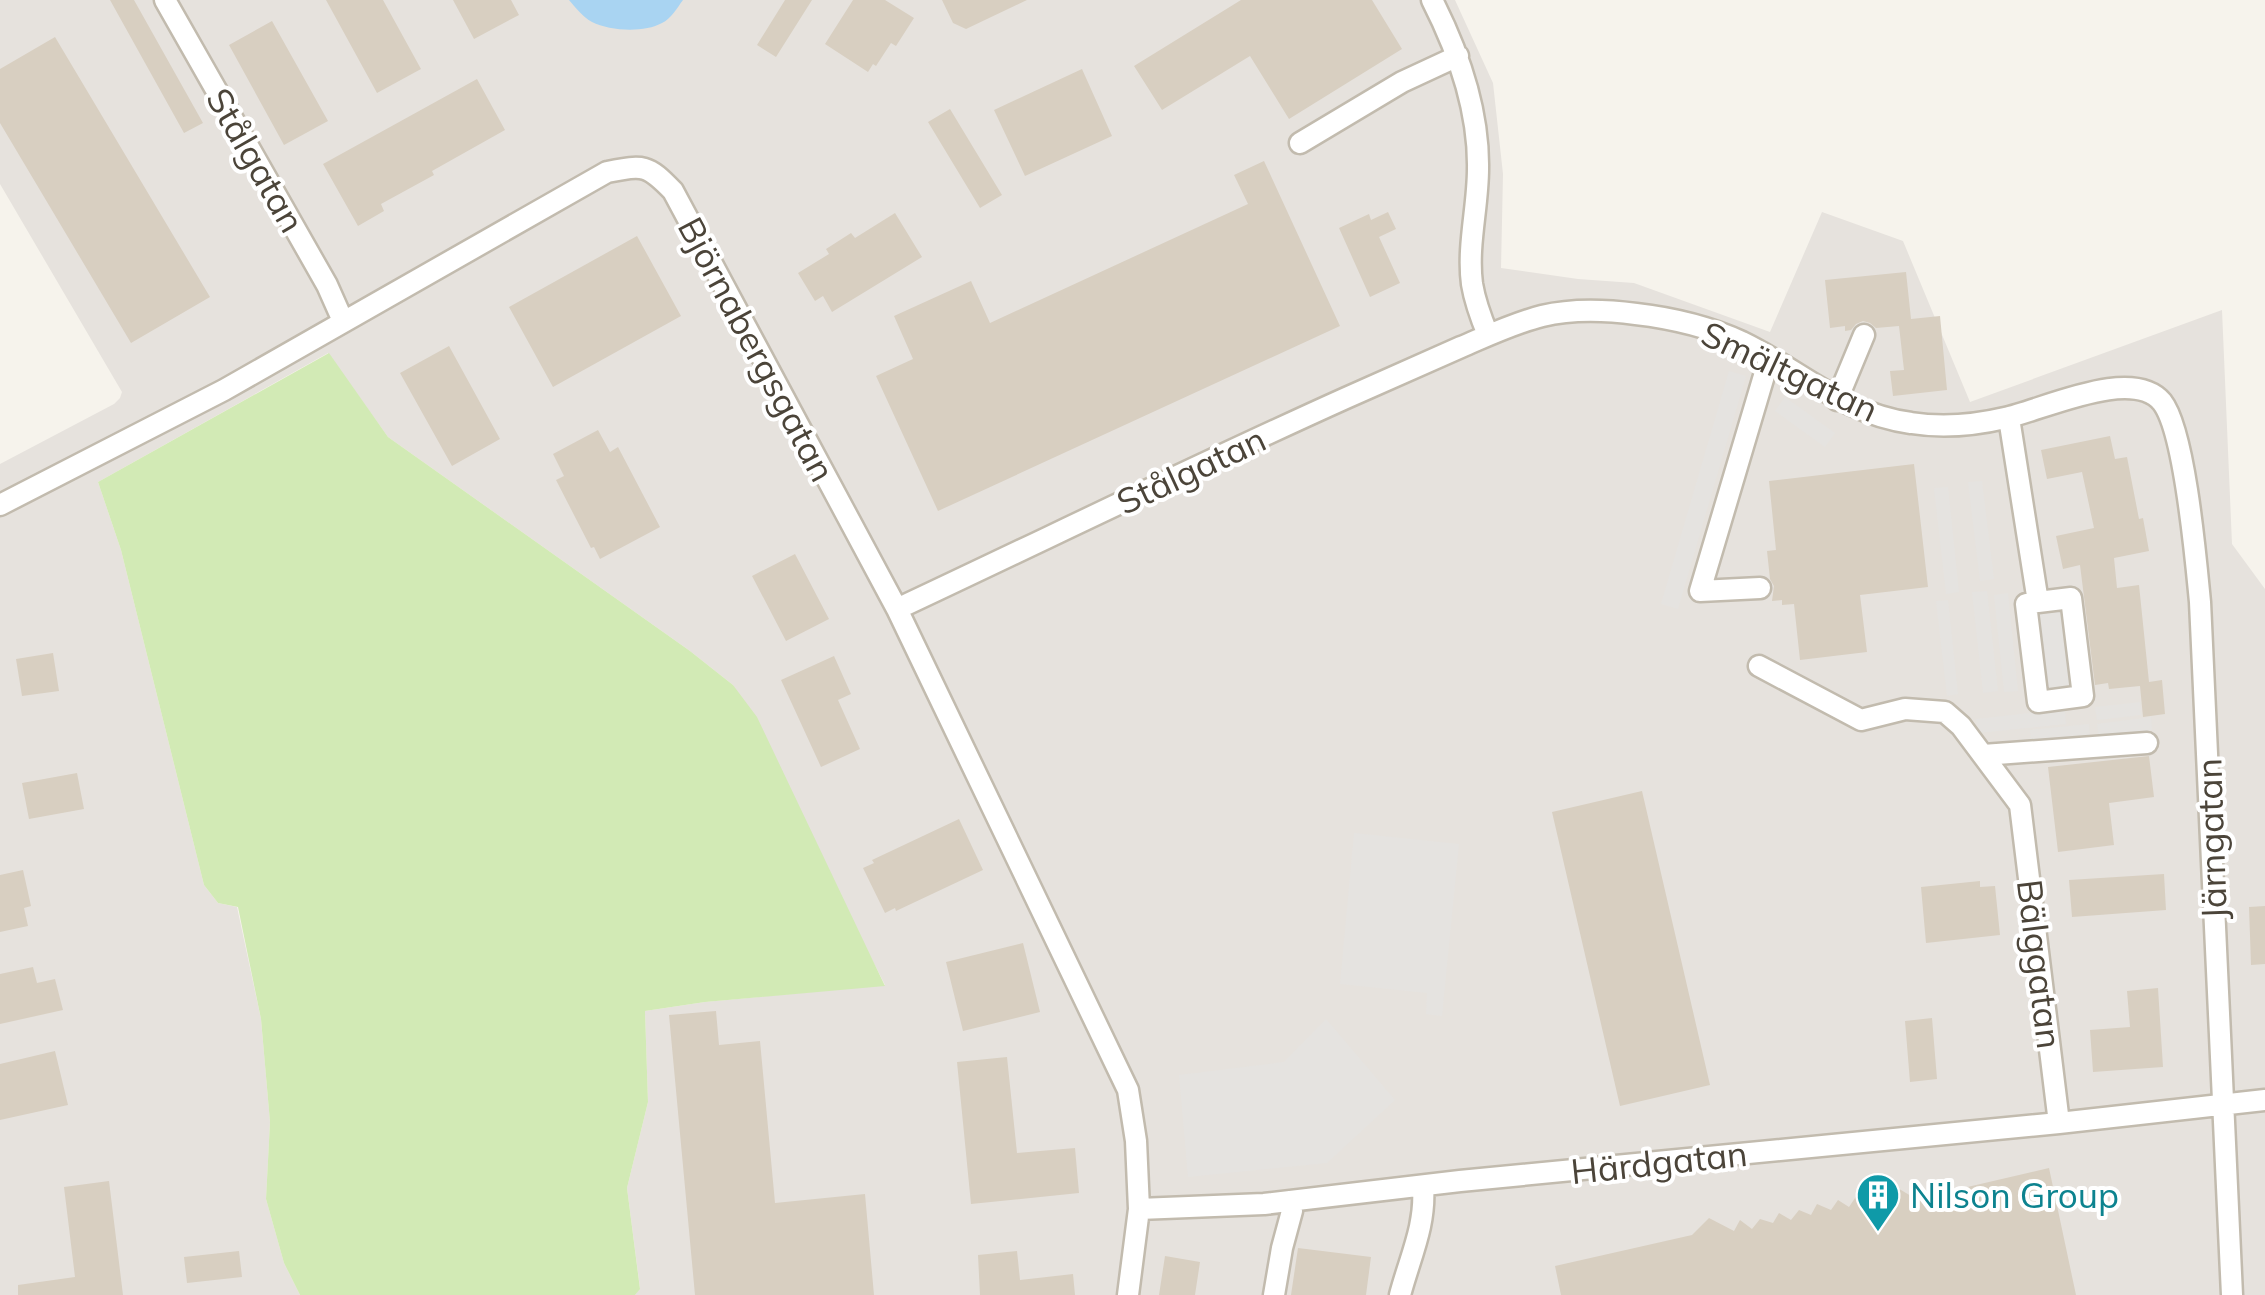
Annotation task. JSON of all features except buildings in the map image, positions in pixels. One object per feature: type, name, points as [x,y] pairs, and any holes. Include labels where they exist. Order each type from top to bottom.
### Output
[{"type":"street","name":"Stålgatan","points":[[165,0],[327,285],[343,321]]},
{"type":"street","points":[[1432,0],[1458,56],[1472,111],[1478,166],[1472,284],[1488,335]]},
{"type":"street","points":[[1300,143],[1402,82],[1458,56]]},
{"type":"street","name":"Björnabergsgatan","points":[[0,505],[224,390],[607,172],[635,166],[654,171],[673,191],[896,610],[1128,1090],[1136,1141],[1139,1209]]},
{"type":"street","name":"Smältgatan","points":[[1488,335],[1543,316],[1577,312],[1636,314],[1678,321],[1743,343],[1837,400],[1907,423],[1936,426],[2009,418],[2107,389],[2124,387],[2151,392]]},
{"type":"street","points":[[1837,400],[1864,334]]},
{"type":"street","name":"Stålgatan","points":[[896,610],[1289,424],[1488,335]]},
{"type":"street","points":[[1760,588],[1700,592],[1770,359]]},
{"type":"street","name":"Järngatan","points":[[2151,392],[2164,404],[2173,428],[2191,518],[2200,602],[2232,1295]]},
{"type":"street","points":[[2009,418],[2038,602]]},
{"type":"street","points":[[2071,598],[2083,696],[2038,702],[2026,604],[2038,602],[2071,598]]},
{"type":"street","points":[[1759,666],[1861,720],[1905,709],[1945,712],[1982,755],[2147,743]]},
{"type":"street","name":"Bälggatan","points":[[1982,755],[2020,804],[2059,1123]]},
{"type":"street","name":"Härdgatan","points":[[1139,1209],[1289,1202],[2265,1100]]},
{"type":"street","points":[[1400,1295],[1423,1221],[1423,1186]]},
{"type":"street","points":[[1274,1295],[1292,1211],[1289,1202]]},
{"type":"street","points":[[1128,1295],[1139,1209]]},
{"type":"shaded area","points":[[0,0],[1455,0],[1493,83],[1503,174],[1501,268],[1634,283],[1770,332],[1822,212],[1903,241],[1970,402],[2222,310],[2232,544],[2265,589],[2265,1295],[635,1295],[640,1288],[627,1188],[648,1102],[645,1011],[885,985],[733,685],[388,437],[328,353],[98,482],[121,550],[204,885],[218,903],[237,907],[261,1019],[270,1122],[266,1199],[284,1263],[300,1295],[0,1295],[0,464],[114,404],[122,392],[0,184]]},
{"type":"shaded area","points":[[1729,371],[1746,376],[1678,609],[1661,604]]},
{"type":"shaded area","points":[[1785,397],[1835,433],[1825,447],[1775,411]]},
{"type":"shaded area","points":[[1982,481],[1994,579],[1980,581],[1968,482]]},
{"type":"shaded area","points":[[1948,487],[1959,592],[1946,594],[1934,488]]},
{"type":"shaded area","points":[[1987,591],[1998,691],[1983,693],[1972,592]]},
{"type":"shaded area","points":[[2008,593],[2018,691],[2004,692],[1994,595]]},
{"type":"shaded area","points":[[1948,600],[1958,694],[1947,696],[1936,601]]},
{"type":"shaded area","points":[[2063,604],[2073,689],[2040,692],[2030,608]]},
{"type":"shaded area","points":[[2140,702],[2141,715],[2097,720],[2095,707]]},
{"type":"shaded area","points":[[2065,709],[2066,724],[1978,733],[1976,719]]},
{"type":"shaded area","points":[[2151,717],[2152,730],[2099,737],[2097,724]]},
{"type":"shaded area","points":[[2089,724],[2090,737],[2031,743],[2030,730]]},
{"type":"shaded area","points":[[1354,833],[1459,844],[1442,1016],[1426,1014],[1427,993],[1340,984]]},
{"type":"shaded area","points":[[1326,1019],[1395,1100],[1327,1163],[1188,1177],[1179,1075],[1284,1062]]},
{"type":"green space","points":[[329,353],[388,437],[733,685],[757,717],[885,986],[645,1011],[648,1102],[627,1188],[640,1289],[635,1295],[300,1295],[284,1263],[266,1199],[270,1122],[261,1019],[238,907],[218,903],[204,885],[121,550],[98,482]]},
{"type":"water","points":[[569,0],[683,0],[662,23],[627,30],[592,22]]},
{"type":"place","name":"Nilson Group","points":[[1878,1233]]}]
